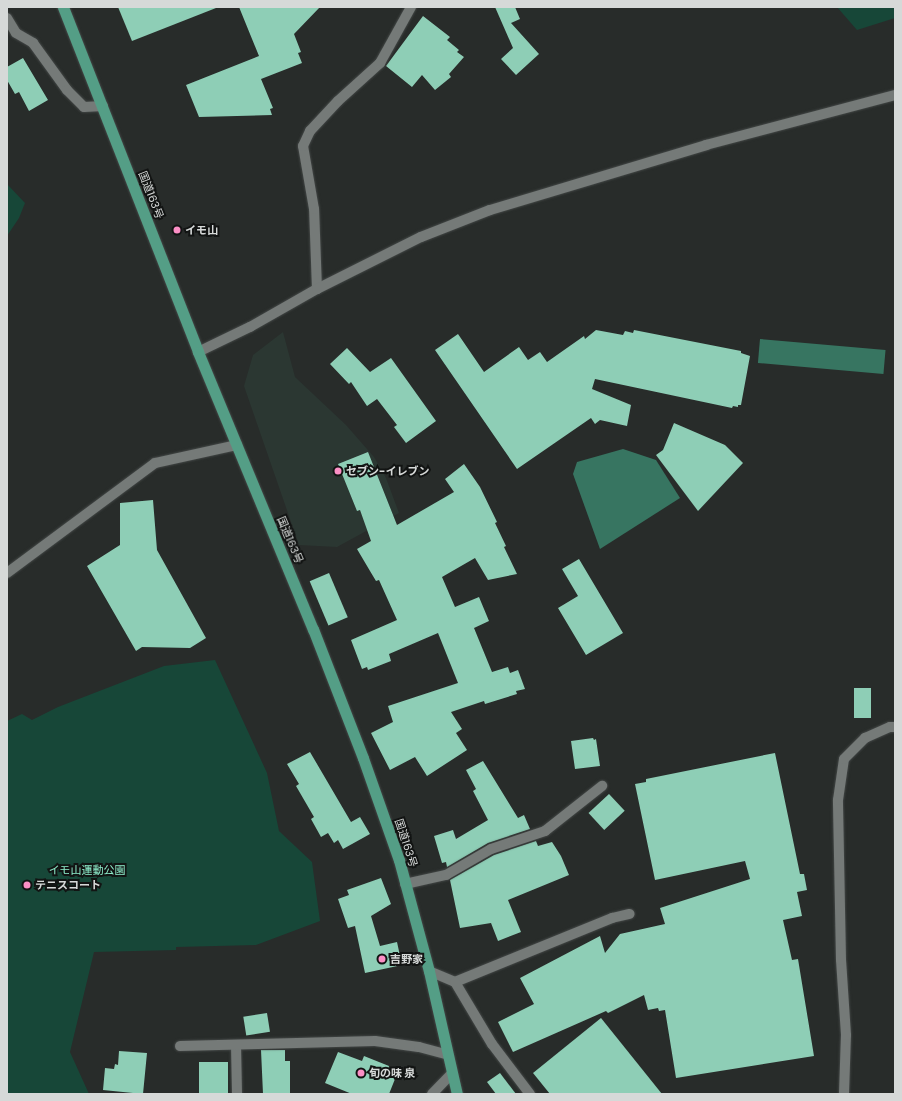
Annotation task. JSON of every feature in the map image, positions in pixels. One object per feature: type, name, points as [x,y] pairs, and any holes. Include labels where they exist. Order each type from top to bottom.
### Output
[{"type":"highway","name":"国道163号","points":[[63,7],[198,352],[313,629],[363,758],[406,884],[429,971],[457,1094]]},
{"type":"street","points":[[317,289],[314,209],[303,146],[310,132],[338,101],[380,63],[410,7]]},
{"type":"street","points":[[7,18],[16,33],[33,43],[67,90],[84,107],[103,106]]},
{"type":"street","points":[[198,352],[250,326],[317,289],[421,237],[490,210],[706,145],[895,95]]},
{"type":"street","points":[[7,573],[155,464],[237,445]]},
{"type":"street","points":[[844,1094],[846,1035],[841,960],[838,800],[844,759],[865,738],[890,727],[895,727]]},
{"type":"street","points":[[406,884],[446,875],[491,849],[545,831],[602,786]]},
{"type":"street","points":[[455,982],[612,918],[630,914]]},
{"type":"street","points":[[429,971],[455,982],[492,1044],[530,1094]]},
{"type":"street","points":[[180,1046],[375,1041],[419,1048],[448,1055]]},
{"type":"street","points":[[236,1045],[237,1094]]},
{"type":"street","points":[[432,1094],[452,1073]]},
{"type":"shaded area","points":[[283,332],[295,377],[346,425],[374,457],[386,478],[399,513],[337,547],[299,545],[244,386],[253,355]]},
{"type":"shaded area","points":[[760,339],[886,350],[883,374],[758,363]]},
{"type":"shaded area","points":[[623,449],[656,460],[680,498],[600,549],[573,474],[577,462]]},
{"type":"green space","points":[[837,7],[895,7],[895,18],[857,30]]},
{"type":"green space","points":[[7,184],[25,203],[19,218],[7,236]]},
{"type":"green space","name":"イモ山運動公園","points":[[215,660],[267,773],[279,831],[312,862],[320,921],[256,945],[176,947],[176,950],[94,952],[70,1052],[89,1094],[7,1094],[7,721],[22,714],[32,720],[58,707],[164,666]]},
{"type":"building","points":[[118,7],[216,7],[216,8],[132,41]]},
{"type":"building","points":[[239,7],[320,7],[294,34],[301,52],[298,53],[302,63],[261,79],[273,108],[270,109],[272,115],[199,117],[186,85],[259,56]]},
{"type":"building","points":[[495,7],[515,7],[520,19],[511,23],[539,54],[516,75],[501,59],[513,48]]},
{"type":"building","points":[[423,16],[450,37],[447,40],[459,50],[457,52],[464,57],[449,74],[451,77],[435,90],[422,75],[412,87],[386,66]]},
{"type":"building","points":[[23,58],[48,100],[29,111],[19,92],[15,94],[7,80],[7,67]]},
{"type":"building","points":[[596,330],[623,335],[625,331],[633,333],[634,330],[741,351],[741,353],[750,356],[741,405],[738,405],[738,407],[733,406],[732,408],[595,379],[592,389],[631,405],[627,426],[600,420],[595,424],[591,418],[517,469],[435,350],[458,334],[484,372],[519,347],[528,360],[540,352],[547,362],[584,336],[585,339]]},
{"type":"building","points":[[347,348],[370,372],[391,358],[436,421],[406,443],[394,427],[397,425],[377,399],[367,406],[351,382],[349,384],[330,364]]},
{"type":"building","points":[[674,423],[725,445],[743,463],[698,511],[656,455],[663,450]]},
{"type":"building","points":[[368,452],[397,525],[454,492],[445,479],[464,464],[480,487],[497,522],[495,523],[506,546],[504,547],[517,574],[488,580],[475,558],[442,577],[455,607],[479,597],[489,621],[474,628],[492,672],[508,667],[510,673],[518,670],[525,689],[516,691],[517,694],[485,704],[484,701],[451,712],[462,729],[456,733],[467,750],[427,776],[415,757],[390,770],[371,733],[393,722],[388,706],[458,683],[438,633],[389,654],[391,661],[368,670],[367,667],[362,669],[351,640],[397,620],[379,580],[376,581],[357,549],[371,541],[360,510],[357,511],[338,464]]},
{"type":"building","points":[[153,500],[157,550],[206,638],[190,648],[142,647],[136,651],[87,566],[120,545],[120,503]]},
{"type":"building","points":[[579,559],[623,633],[586,655],[558,608],[578,596],[562,569]]},
{"type":"building","points":[[329,573],[348,617],[328,625],[310,581]]},
{"type":"building","points":[[854,688],[871,688],[871,718],[854,718]]},
{"type":"building","points":[[593,738],[594,740],[596,739],[600,766],[575,769],[571,741]]},
{"type":"building","points":[[310,752],[351,822],[360,817],[370,834],[343,849],[338,840],[334,843],[328,833],[321,837],[311,819],[314,817],[296,786],[299,784],[287,764]]},
{"type":"building","points":[[775,753],[800,874],[804,874],[807,890],[797,892],[802,916],[783,920],[792,960],[798,959],[814,1056],[676,1078],[665,1010],[659,1011],[658,1008],[648,1010],[644,995],[608,1013],[606,1011],[513,1052],[498,1022],[534,1004],[520,978],[600,936],[605,953],[620,934],[665,924],[660,908],[750,879],[745,861],[655,880],[635,784],[646,782],[646,779]]},
{"type":"building","points":[[483,761],[518,818],[524,815],[530,829],[488,843],[447,867],[446,862],[442,863],[434,836],[453,830],[456,839],[488,820],[473,791],[476,789],[466,770]]},
{"type":"building","points":[[609,794],[625,811],[604,830],[589,813]]},
{"type":"building","points":[[536,841],[538,846],[552,842],[561,856],[569,875],[508,900],[521,932],[498,941],[491,923],[460,928],[450,880],[494,855]]},
{"type":"building","points":[[381,878],[391,904],[371,916],[380,946],[397,942],[402,965],[365,973],[355,926],[348,928],[338,899],[349,895],[347,890]]},
{"type":"building","points":[[267,1013],[270,1032],[246,1036],[243,1017]]},
{"type":"building","points":[[601,1018],[662,1094],[550,1094],[533,1073]]},
{"type":"building","points":[[261,1050],[285,1050],[285,1061],[290,1061],[290,1094],[263,1094]]},
{"type":"building","points":[[119,1051],[147,1053],[143,1094],[103,1090],[105,1068],[114,1069],[115,1064],[118,1065]]},
{"type":"building","name":"旬の味 泉","points":[[338,1052],[362,1061],[364,1056],[389,1066],[388,1071],[397,1074],[389,1094],[352,1094],[325,1083]]},
{"type":"building","points":[[199,1062],[228,1062],[228,1093],[199,1093]]},
{"type":"building","points":[[500,1073],[516,1094],[496,1094],[487,1082]]},
{"type":"place","name":"イモ山","points":[[177,230]]},
{"type":"place","name":"セブン-イレブン","points":[[338,471]]},
{"type":"place","name":"テニスコート","points":[[27,885]]},
{"type":"place","name":"吉野家","points":[[382,959]]},
{"type":"place","name":"旬の味 泉","points":[[361,1073]]}]
